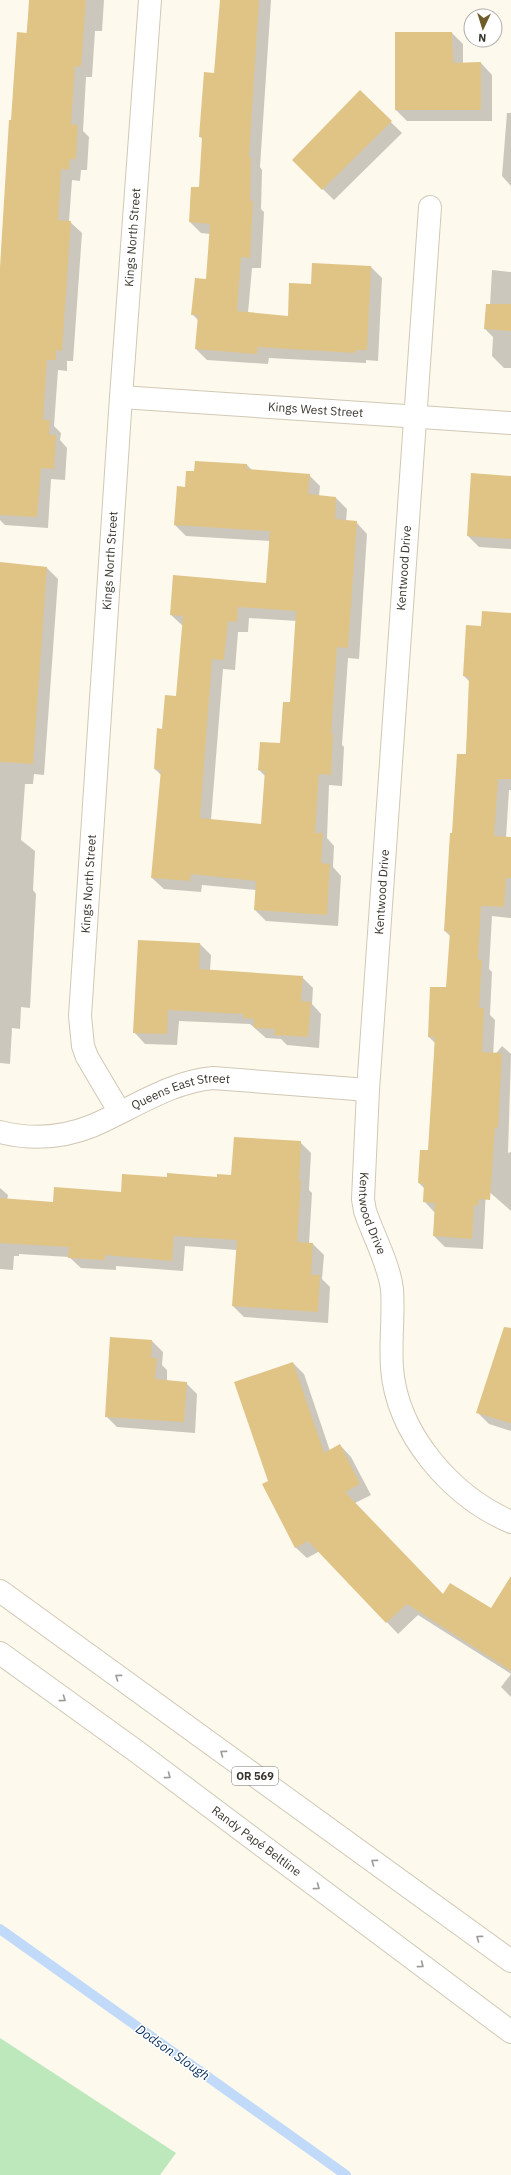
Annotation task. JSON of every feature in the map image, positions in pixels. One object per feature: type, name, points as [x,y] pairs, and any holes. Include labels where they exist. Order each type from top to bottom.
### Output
[{"type":"main road","name":"Kings North Street","points":[[120,1111],[87,1057],[83,1046],[80,1016],[121,396],[150,0]]},
{"type":"main road","name":"Kentwood Drive","points":[[430,207],[368,1090],[363,1199],[365,1211],[392,1288],[392,1369],[405,1420],[418,1444],[440,1471],[490,1512],[511,1522]]},
{"type":"main road","name":"Kings West Street","points":[[121,396],[511,422]]},
{"type":"main road","name":"Queens East Street","points":[[0,1132],[29,1138],[56,1136],[93,1125],[120,1111],[185,1082],[198,1079],[213,1078],[368,1090]]},
{"type":"main road","name":"OR 569","points":[[0,1591],[511,1961]]},
{"type":"main road","name":"Randy Papé Beltline","points":[[0,1653],[136,1751],[511,2032]]},
{"type":"green space","points":[[0,2038],[176,2153],[160,2175],[0,2175]]},
{"type":"building","points":[[29,0],[86,0],[81,67],[75,66],[71,124],[78,125],[76,159],[70,159],[69,170],[61,169],[58,220],[71,221],[62,351],[56,350],[56,360],[47,360],[43,420],[50,420],[49,435],[56,435],[54,469],[41,468],[37,517],[0,515],[0,267],[9,120],[11,120],[17,32],[27,33]]},
{"type":"building","points":[[220,0],[259,0],[249,157],[251,158],[250,202],[253,200],[250,258],[241,257],[237,311],[288,316],[289,283],[311,284],[312,263],[371,266],[367,350],[356,350],[355,353],[258,347],[257,354],[195,349],[198,315],[191,315],[195,278],[206,279],[210,224],[189,222],[191,187],[199,187],[202,137],[199,137],[204,72],[214,73]]},
{"type":"building","points":[[395,32],[452,32],[453,63],[481,62],[481,110],[395,110]]},
{"type":"building","points":[[360,90],[392,121],[322,190],[292,160]]},
{"type":"building","points":[[486,304],[511,304],[511,331],[484,329]]},
{"type":"building","points":[[195,461],[247,464],[247,469],[310,474],[308,494],[336,497],[335,519],[357,521],[348,648],[337,647],[331,734],[333,734],[331,775],[319,774],[315,833],[323,833],[321,863],[330,864],[327,915],[254,910],[256,881],[191,874],[190,881],[151,878],[161,770],[154,769],[157,728],[162,729],[165,695],[176,696],[183,616],[170,615],[173,575],[266,583],[270,531],[174,525],[177,486],[185,487],[186,471],[194,471]],"holes":[[[238,607],[296,611],[290,702],[283,702],[280,743],[260,742],[258,770],[265,771],[261,824],[200,818],[212,659],[224,660],[228,621],[237,622]]]},
{"type":"building","points":[[471,473],[511,476],[511,539],[467,536]]},
{"type":"building","points":[[0,562],[47,567],[33,764],[0,762]]},
{"type":"building","points":[[482,611],[511,613],[511,779],[498,779],[494,836],[511,837],[511,878],[506,878],[504,907],[481,906],[478,959],[482,960],[479,1008],[484,1008],[482,1052],[502,1053],[498,1128],[495,1127],[490,1200],[479,1199],[478,1206],[474,1205],[472,1239],[433,1236],[435,1203],[423,1202],[424,1184],[418,1183],[420,1150],[428,1150],[435,1037],[428,1037],[430,987],[446,987],[450,932],[444,931],[450,833],[452,833],[457,754],[466,754],[469,677],[463,676],[466,625],[481,626]]},
{"type":"building","points":[[138,940],[200,943],[199,969],[303,976],[301,1001],[311,1002],[308,1037],[274,1035],[275,1029],[254,1028],[254,1019],[243,1018],[243,1014],[168,1010],[167,1034],[133,1033]]},
{"type":"building","points":[[234,1137],[301,1141],[299,1180],[301,1181],[297,1242],[313,1243],[311,1275],[320,1275],[318,1312],[232,1306],[237,1240],[174,1236],[172,1261],[105,1255],[105,1260],[68,1258],[69,1247],[0,1243],[0,1198],[53,1202],[54,1187],[121,1192],[122,1174],[167,1177],[167,1173],[217,1177],[217,1174],[231,1175]]},
{"type":"building","points":[[504,1327],[511,1328],[511,1423],[476,1413]]},
{"type":"building","points":[[110,1337],[152,1340],[151,1358],[157,1358],[155,1379],[187,1382],[184,1422],[105,1417]]},
{"type":"building","points":[[293,1362],[324,1453],[340,1444],[360,1484],[345,1492],[443,1594],[450,1583],[491,1608],[511,1576],[511,1671],[407,1604],[386,1623],[308,1541],[295,1548],[262,1484],[268,1481],[234,1382]]},
{"type":"waterway","name":"Dodson Slough","points":[[0,1929],[346,2175]]}]
